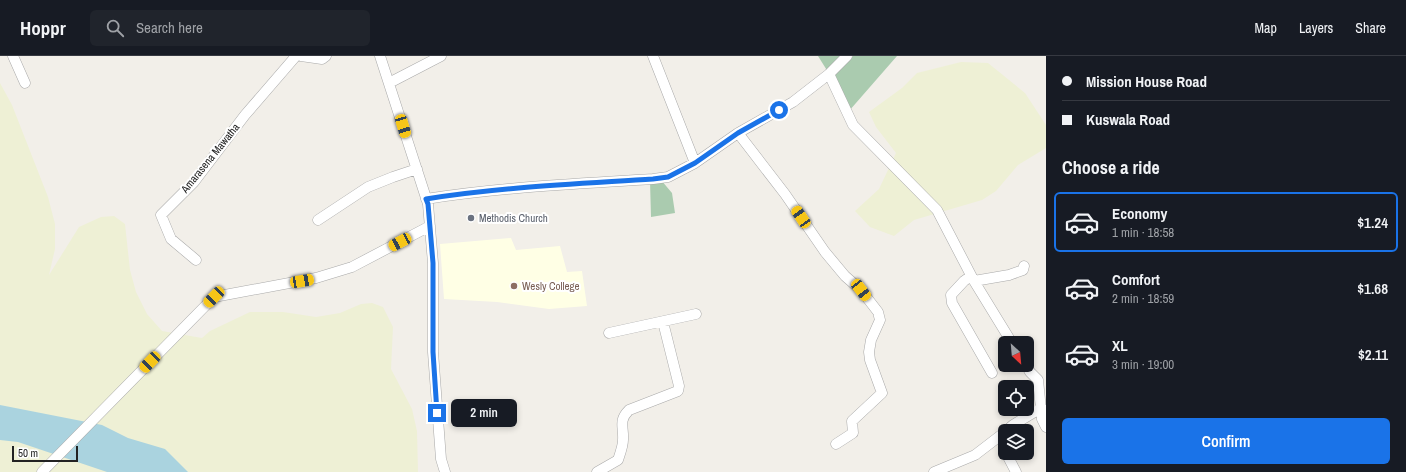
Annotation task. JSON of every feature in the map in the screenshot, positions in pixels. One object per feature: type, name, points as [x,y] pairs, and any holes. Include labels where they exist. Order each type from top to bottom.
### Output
[{"type":"street","points":[[13,56],[25,83]]},
{"type":"street","name":"Amarasena Mawatha","points":[[196,260],[171,239],[161,215],[194,182],[245,114],[296,56]]},
{"type":"street","points":[[301,56],[322,59],[326,56]]},
{"type":"street","points":[[380,56],[426,199],[433,263],[433,352],[441,459],[445,472]]},
{"type":"street","points":[[389,83],[441,56]]},
{"type":"street","points":[[653,56],[695,163]]},
{"type":"street","points":[[426,199],[529,187],[668,177],[695,163],[738,133],[793,102],[829,74],[847,56]]},
{"type":"street","points":[[829,74],[853,125],[937,210],[973,279],[1008,336]]},
{"type":"street","points":[[738,133],[785,194],[825,252],[845,276],[861,290],[878,312],[880,320],[871,340],[870,360],[882,393],[852,421],[853,433],[836,444]]},
{"type":"street","points":[[318,220],[368,187],[416,169]]},
{"type":"street","points":[[42,472],[214,297],[316,278],[352,267],[430,226]]},
{"type":"street","points":[[992,373],[952,303],[951,295],[964,282],[973,279],[1009,275],[1023,270],[1024,266]]},
{"type":"street","points":[[609,333],[696,314]]},
{"type":"street","points":[[597,472],[618,460],[624,442],[622,423],[623,416],[629,410],[678,391],[679,386],[663,322]]},
{"type":"street","points":[[1030,372],[1042,377],[1042,419],[1046,427]]},
{"type":"street","points":[[1015,424],[1043,409]]},
{"type":"street","points":[[934,472],[975,455],[998,438]]},
{"type":"street","points":[[1010,460],[1016,472]]},
{"type":"shaded area","points":[[818,56],[844,56],[828,72]]},
{"type":"shaded area","points":[[853,56],[897,56],[849,111],[834,76]]},
{"type":"shaded area","points":[[961,62],[988,63],[1025,93],[1046,125],[1046,148],[1018,165],[996,191],[982,200],[914,220],[894,236],[870,227],[855,211],[879,189],[896,153],[876,127],[869,112],[902,88],[917,73]]},
{"type":"shaded area","points":[[0,83],[12,105],[48,197],[55,224],[55,249],[49,275],[79,227],[101,217],[114,216],[125,224],[130,270],[136,292],[147,314],[162,331],[202,338],[210,331],[250,312],[283,312],[316,317],[340,313],[361,304],[372,303],[383,307],[393,327],[391,369],[412,409],[417,431],[418,472],[0,472]]},
{"type":"shaded area","points":[[661,180],[672,193],[675,213],[651,217],[650,181]]},
{"type":"shaded area","name":"Wesly College","points":[[511,238],[516,250],[560,246],[567,272],[582,271],[587,306],[549,309],[497,302],[444,299],[440,244]]},
{"type":"water","points":[[0,405],[102,425],[128,438],[165,449],[188,472],[107,472],[18,442],[0,440]]},
{"type":"place","name":"Methodis Church","points":[[471,218]]},
{"type":"place","name":"Wesly College","points":[[514,286]]},
{"type":"route","points":[[437,413],[433,352],[433,263],[428,204],[426,199],[529,187],[668,177],[695,163],[738,133],[779,110]]}]
